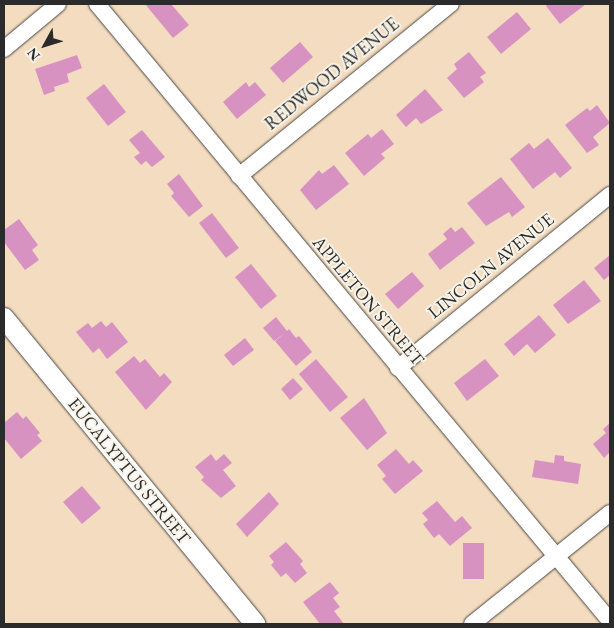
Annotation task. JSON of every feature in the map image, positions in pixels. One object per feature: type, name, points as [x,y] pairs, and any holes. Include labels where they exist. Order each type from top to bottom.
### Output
[{"type":"main road","name":"EUCALYPTUS STREET","points":[[4,318],[255,624]]},
{"type":"street","points":[[4,49],[58,4]]},
{"type":"street","name":"APPLETON STREET","points":[[97,4],[610,621]]},
{"type":"street","name":"REDWOOD AVENUE","points":[[239,176],[451,4]]},
{"type":"street","name":"LINCOLN AVENUE","points":[[398,368],[610,195]]},
{"type":"street","points":[[472,624],[610,513]]},
{"type":"building","points":[[145,4],[171,4],[189,25],[173,38]]},
{"type":"building","points":[[548,4],[586,4],[560,24],[546,6]]},
{"type":"building","points":[[517,12],[531,29],[501,54],[487,37]]},
{"type":"building","points":[[300,42],[313,57],[283,83],[270,68]]},
{"type":"building","points":[[469,52],[486,73],[480,77],[484,82],[464,98],[447,78],[457,69],[454,64]]},
{"type":"building","points":[[77,55],[82,68],[67,74],[69,82],[54,87],[55,91],[44,95],[35,69]]},
{"type":"building","points":[[246,82],[249,87],[255,82],[266,95],[237,119],[223,102]]},
{"type":"building","points":[[104,84],[126,112],[108,126],[86,98]]},
{"type":"building","points":[[425,89],[443,110],[421,124],[416,118],[406,127],[396,115]]},
{"type":"building","points":[[597,105],[610,123],[593,137],[599,145],[587,153],[565,125],[587,108],[590,111]]},
{"type":"building","points":[[382,129],[394,144],[381,154],[385,158],[364,176],[345,153],[368,134],[371,138]]},
{"type":"building","points":[[142,130],[165,157],[152,167],[146,161],[141,165],[134,157],[140,153],[129,140]]},
{"type":"building","points":[[548,138],[572,168],[560,178],[555,172],[533,189],[510,159],[529,143],[534,149]]},
{"type":"building","points":[[334,165],[349,184],[316,210],[300,190],[319,170],[322,174]]},
{"type":"building","points":[[179,174],[203,206],[189,217],[171,196],[174,193],[167,184]]},
{"type":"building","points":[[501,177],[525,207],[512,217],[509,212],[486,226],[467,203]]},
{"type":"building","points":[[212,213],[239,248],[226,258],[199,223]]},
{"type":"building","points":[[19,219],[38,245],[32,250],[39,260],[25,270],[4,242],[4,230]]},
{"type":"building","points":[[451,227],[455,232],[462,227],[475,243],[440,270],[428,254],[447,239],[443,234]]},
{"type":"building","points":[[610,255],[610,275],[604,280],[594,268]]},
{"type":"building","points":[[251,264],[277,296],[261,309],[235,277]]},
{"type":"building","points":[[412,272],[424,286],[398,309],[385,294]]},
{"type":"building","points":[[584,280],[601,301],[568,324],[553,305]]},
{"type":"building","points":[[539,315],[556,335],[535,353],[527,344],[514,356],[504,344]]},
{"type":"building","points":[[276,317],[287,331],[289,329],[296,338],[299,336],[312,352],[296,366],[275,341],[285,333],[274,341],[263,328]]},
{"type":"building","points":[[101,321],[106,327],[112,322],[128,342],[107,359],[99,348],[93,353],[76,332],[88,323],[92,328]]},
{"type":"building","points":[[245,338],[254,350],[233,366],[224,355]]},
{"type":"building","points":[[134,356],[140,363],[145,359],[160,377],[164,373],[172,382],[146,410],[115,372]]},
{"type":"building","points":[[316,359],[348,397],[330,412],[299,374]]},
{"type":"building","points":[[485,359],[499,376],[467,401],[454,383]]},
{"type":"building","points":[[293,378],[303,389],[290,400],[281,389]]},
{"type":"building","points":[[364,398],[387,433],[367,450],[340,418]]},
{"type":"building","points":[[17,412],[23,419],[26,416],[40,433],[37,435],[42,441],[21,459],[4,438],[4,423]]},
{"type":"building","points":[[610,423],[610,452],[604,458],[593,444],[606,433],[603,429]]},
{"type":"building","points":[[396,449],[409,464],[413,460],[423,471],[395,494],[382,479],[386,476],[377,465]]},
{"type":"building","points":[[211,454],[216,461],[224,454],[232,463],[223,470],[236,486],[221,498],[201,480],[204,477],[195,467]]},
{"type":"building","points":[[555,455],[564,456],[564,461],[581,464],[578,484],[532,477],[535,460],[554,463]]},
{"type":"building","points":[[82,486],[101,508],[82,524],[63,502]]},
{"type":"building","points":[[269,492],[279,504],[247,537],[236,524]]},
{"type":"building","points":[[437,501],[455,522],[462,516],[472,528],[450,546],[439,534],[434,538],[423,524],[428,520],[422,513]]},
{"type":"building","points":[[286,542],[303,561],[300,564],[307,573],[295,583],[286,573],[281,577],[271,565],[274,562],[269,556]]},
{"type":"building","points":[[463,543],[484,543],[484,579],[463,579]]},
{"type":"building","points":[[330,582],[339,593],[333,598],[340,607],[334,611],[344,624],[320,624],[303,602]]}]
